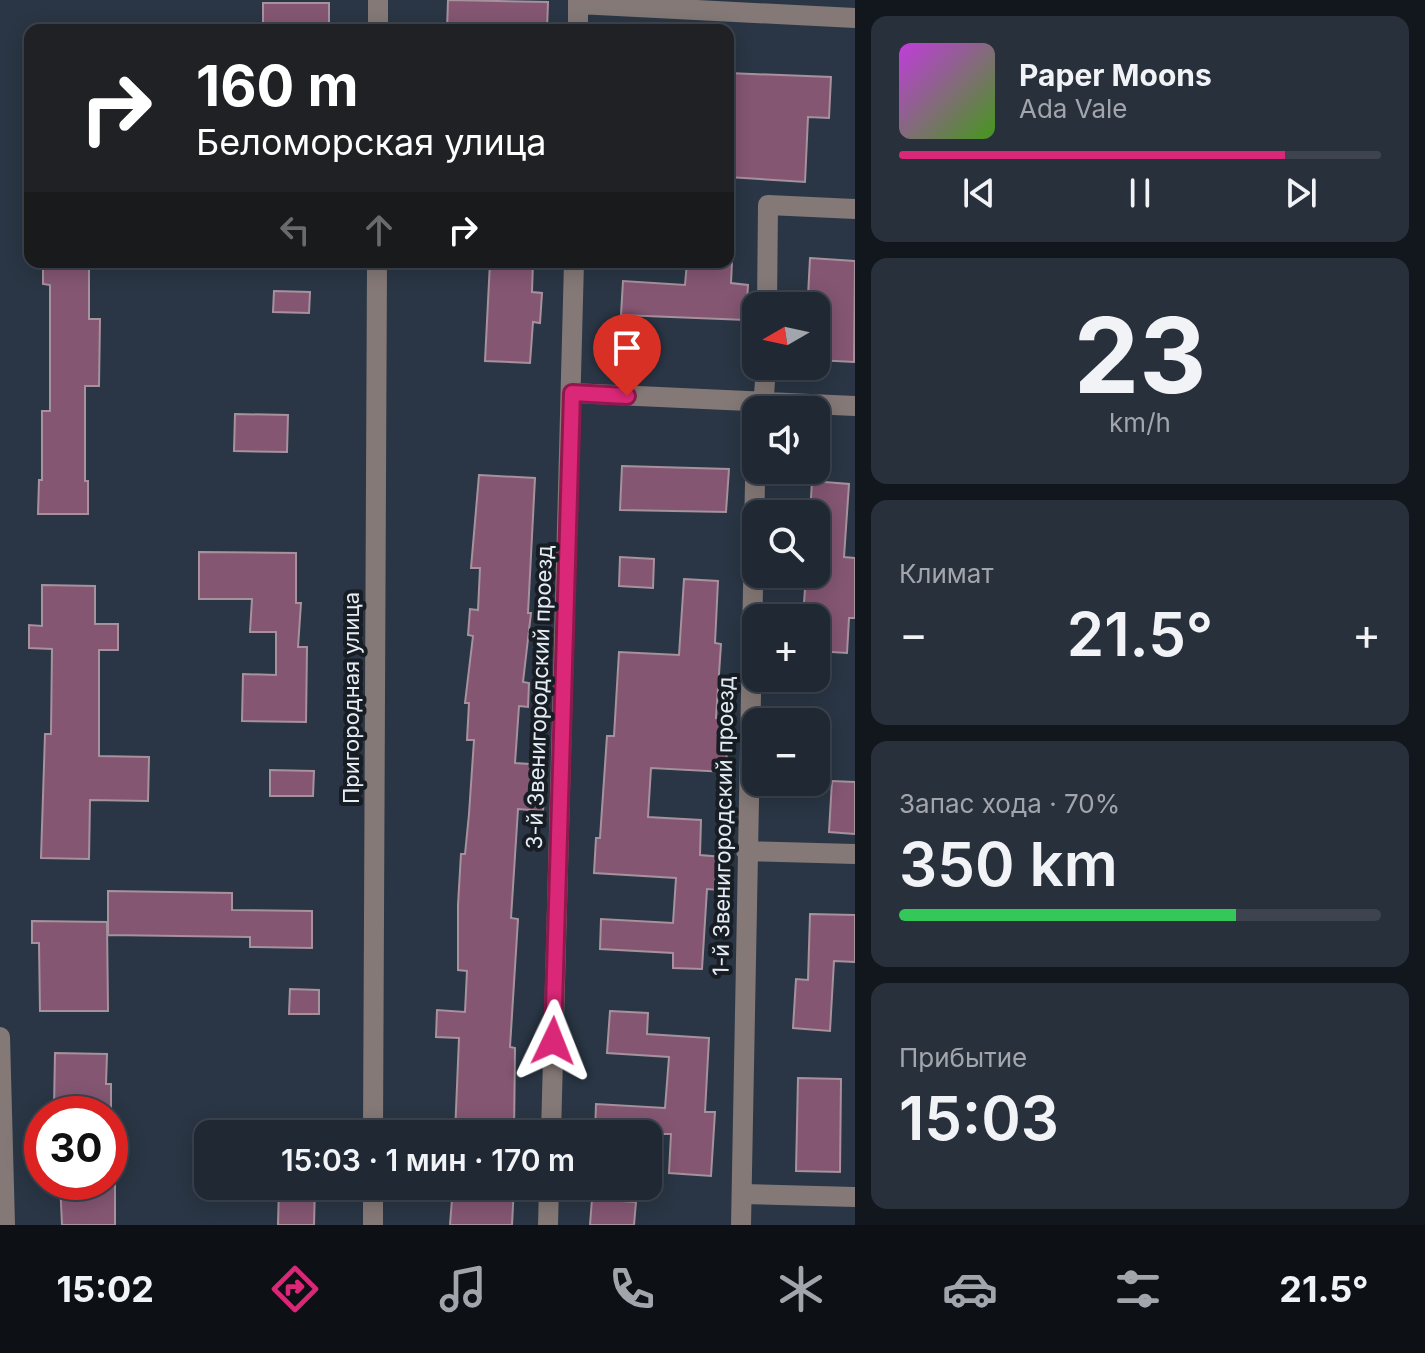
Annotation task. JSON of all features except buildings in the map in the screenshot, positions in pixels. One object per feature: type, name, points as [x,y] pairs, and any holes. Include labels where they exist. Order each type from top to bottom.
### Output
[{"type":"street","points":[[378,0],[378,24]]},
{"type":"street","points":[[578,24],[578,2],[855,18]]},
{"type":"street","points":[[767,292],[768,205],[855,209]]},
{"type":"street","name":"Пригородная улица","points":[[373,1120],[377,268]]},
{"type":"street","name":"3-й Звенигородский проезд","points":[[551,1120],[574,268]]},
{"type":"street","points":[[572,393],[742,405]]},
{"type":"street","points":[[830,406],[855,406]]},
{"type":"street","name":"1-й Звенигородский проезд","points":[[741,1225],[755,484]]},
{"type":"street","points":[[746,851],[855,854]]},
{"type":"street","points":[[0,1037],[5,1225]]},
{"type":"street","points":[[742,1194],[855,1197]]},
{"type":"street","points":[[373,1200],[373,1225]]},
{"type":"street","points":[[548,1225],[549,1200]]},
{"type":"route","points":[[553,1041],[572,393],[627,396]]}]
